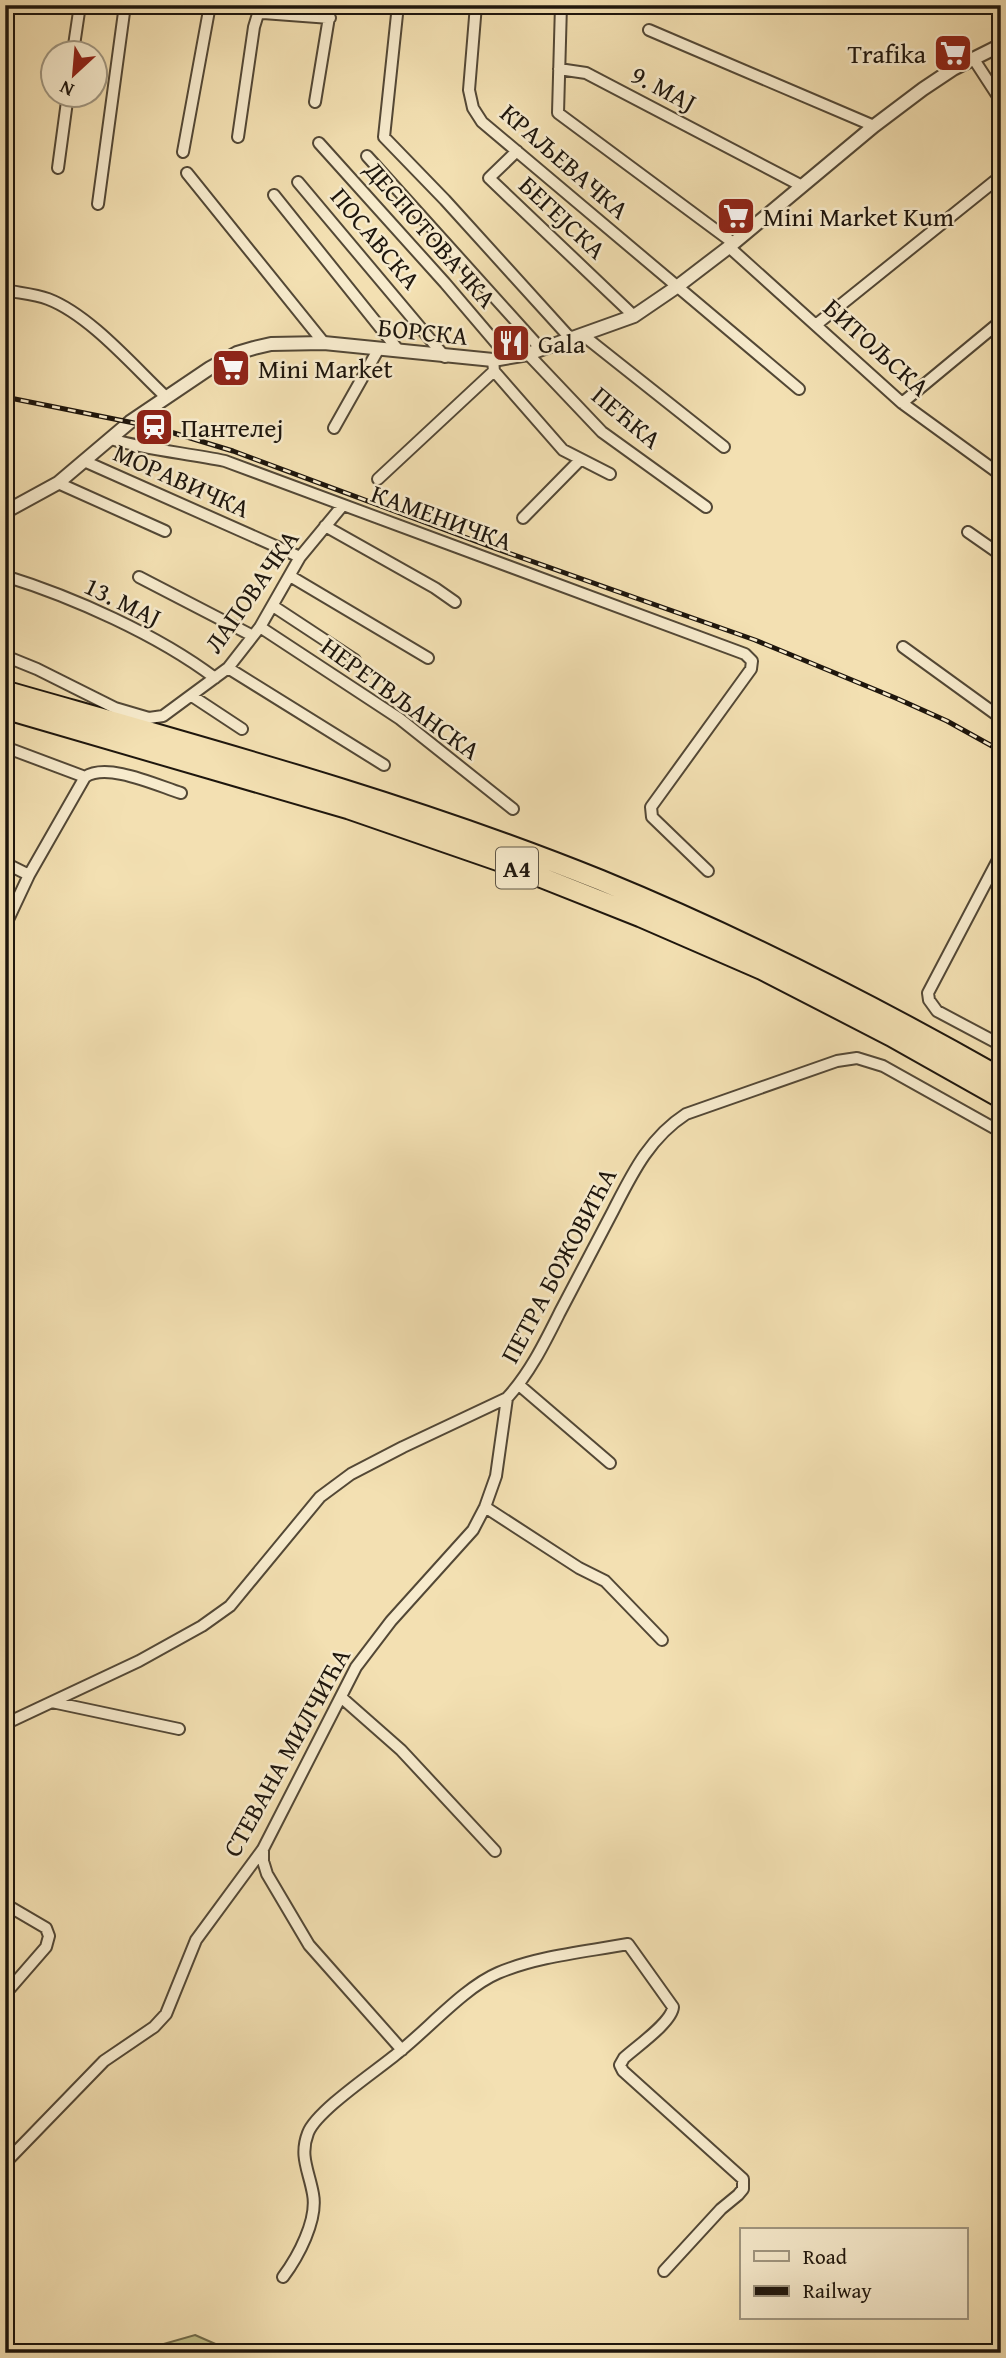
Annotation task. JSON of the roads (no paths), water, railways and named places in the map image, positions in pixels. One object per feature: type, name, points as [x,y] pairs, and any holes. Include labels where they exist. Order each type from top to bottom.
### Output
[{"type":"highway","name":"A4","points":[[5,691],[363,796],[575,870],[772,956],[870,1005],[1001,1078]]},
{"type":"highway","name":"A4","points":[[5,709],[349,808],[505,863],[641,917],[763,970],[891,1036],[1001,1098]]},
{"type":"street","points":[[75,38],[80,5]]},
{"type":"street","points":[[98,204],[125,5]]},
{"type":"street","points":[[183,152],[210,5]]},
{"type":"street","points":[[315,102],[331,5]]},
{"type":"street","points":[[398,5],[384,137],[571,339]]},
{"type":"street","name":"КРАЉЕВАЧКА","points":[[476,5],[469,90],[473,108],[482,122],[799,388]]},
{"type":"street","points":[[559,69],[561,5]]},
{"type":"street","points":[[238,137],[258,14],[330,18]]},
{"type":"street","points":[[649,30],[874,127]]},
{"type":"street","name":"БОРСКА","points":[[5,512],[58,483],[130,422],[237,353],[271,344],[324,342],[493,365],[508,357],[528,354],[634,316],[678,286],[923,89],[973,58],[1001,45]]},
{"type":"street","points":[[973,58],[1001,101]]},
{"type":"street","name":"9. МАЈ","points":[[559,69],[586,73],[802,186]]},
{"type":"street","name":"БИТОЉСКА","points":[[559,69],[558,113],[730,245],[902,403],[1001,475]]},
{"type":"street","points":[[58,168],[66,108]]},
{"type":"street","name":"ДЕСПОТОВАЧКА","points":[[319,143],[508,357]]},
{"type":"street","name":"БЕГЕЈСКА","points":[[517,151],[489,178],[634,316]]},
{"type":"street","points":[[367,156],[541,349]]},
{"type":"street","points":[[187,173],[324,342]]},
{"type":"street","points":[[817,324],[1001,176]]},
{"type":"street","name":"ПОСАВСКА","points":[[298,182],[445,357]]},
{"type":"street","points":[[274,195],[399,351]]},
{"type":"street","points":[[5,290],[47,299],[68,309],[89,324],[166,397]]},
{"type":"street","points":[[902,403],[1001,321]]},
{"type":"street","points":[[584,335],[724,447]]},
{"type":"street","points":[[334,428],[378,349]]},
{"type":"street","name":"ПЕЋКА","points":[[528,354],[602,432],[706,506]]},
{"type":"street","points":[[378,479],[493,365],[563,450],[610,474]]},
{"type":"street","name":"КАМЕНИЧКА","points":[[111,439],[225,461],[746,654],[751,659],[751,669],[651,807],[652,817],[708,871]]},
{"type":"street","points":[[523,518],[580,460]]},
{"type":"street","name":"МОРАВИЧКА","points":[[84,461],[300,557]]},
{"type":"street","points":[[58,483],[165,531]]},
{"type":"street","name":"ЛАПОВАЧКА","points":[[5,656],[115,708],[138,716],[158,718],[228,668],[257,631],[300,557],[343,505]]},
{"type":"street","points":[[325,526],[435,588],[455,603]]},
{"type":"street","points":[[968,532],[1001,555]]},
{"type":"street","name":"13. МАЈ","points":[[5,576],[34,585],[102,614],[163,646],[215,678]]},
{"type":"street","points":[[290,576],[428,658]]},
{"type":"street","name":"НЕРЕТВЉАНСКА","points":[[139,577],[257,631],[400,719],[513,809]]},
{"type":"street","points":[[273,606],[355,660]]},
{"type":"street","points":[[903,647],[1001,718]]},
{"type":"street","points":[[228,668],[384,765]]},
{"type":"street","points":[[192,696],[242,729]]},
{"type":"street","points":[[5,747],[85,778]]},
{"type":"street","points":[[5,926],[29,875],[85,778],[99,772],[117,774],[181,793]]},
{"type":"street","points":[[1001,854],[928,993],[929,1000],[937,1011],[1001,1045]]},
{"type":"street","points":[[5,863],[29,875]]},
{"type":"street","name":"ПЕТРА БОЖОВИЋА","points":[[5,1724],[139,1661],[202,1626],[230,1606],[320,1497],[351,1474],[402,1447],[507,1398],[519,1385],[541,1348],[634,1171],[653,1142],[669,1125],[686,1114],[837,1061],[857,1058],[883,1066],[1001,1132]]},
{"type":"street","points":[[519,1385],[610,1463]]},
{"type":"street","name":"СТЕВАНА МИЛЧИЋА","points":[[5,2163],[104,2061],[154,2027],[166,2014],[196,1940],[263,1849],[356,1667],[391,1621],[473,1530],[496,1476],[507,1398]]},
{"type":"street","points":[[485,1507],[579,1568],[605,1581],[662,1640]]},
{"type":"street","points":[[342,1698],[401,1750],[495,1852]]},
{"type":"street","points":[[52,1702],[179,1729]]},
{"type":"street","points":[[263,1849],[267,1874],[309,1945],[402,2050]]},
{"type":"street","points":[[5,1904],[42,1925],[49,1936],[46,1947],[6,1993]]},
{"type":"street","points":[[283,2277],[299,2256],[312,2214],[314,2197],[303,2148],[310,2129],[343,2095],[402,2050],[463,1996],[496,1974],[521,1965],[628,1944],[673,2007],[673,2014],[624,2058],[620,2065],[623,2071],[743,2179],[743,2189],[738,2195],[721,2209],[664,2272]]},
{"type":"railway","points":[[5,397],[154,427],[233,451],[494,548],[755,640],[947,721],[1001,751]]},
{"type":"place","name":"Trafika","points":[[953,53]]},
{"type":"place","name":"Mini Market Kum","points":[[736,216]]},
{"type":"place","name":"Gala","points":[[511,343]]},
{"type":"place","name":"Mini Market","points":[[231,368]]},
{"type":"place","name":"Пантелеј","points":[[154,427]]}]
